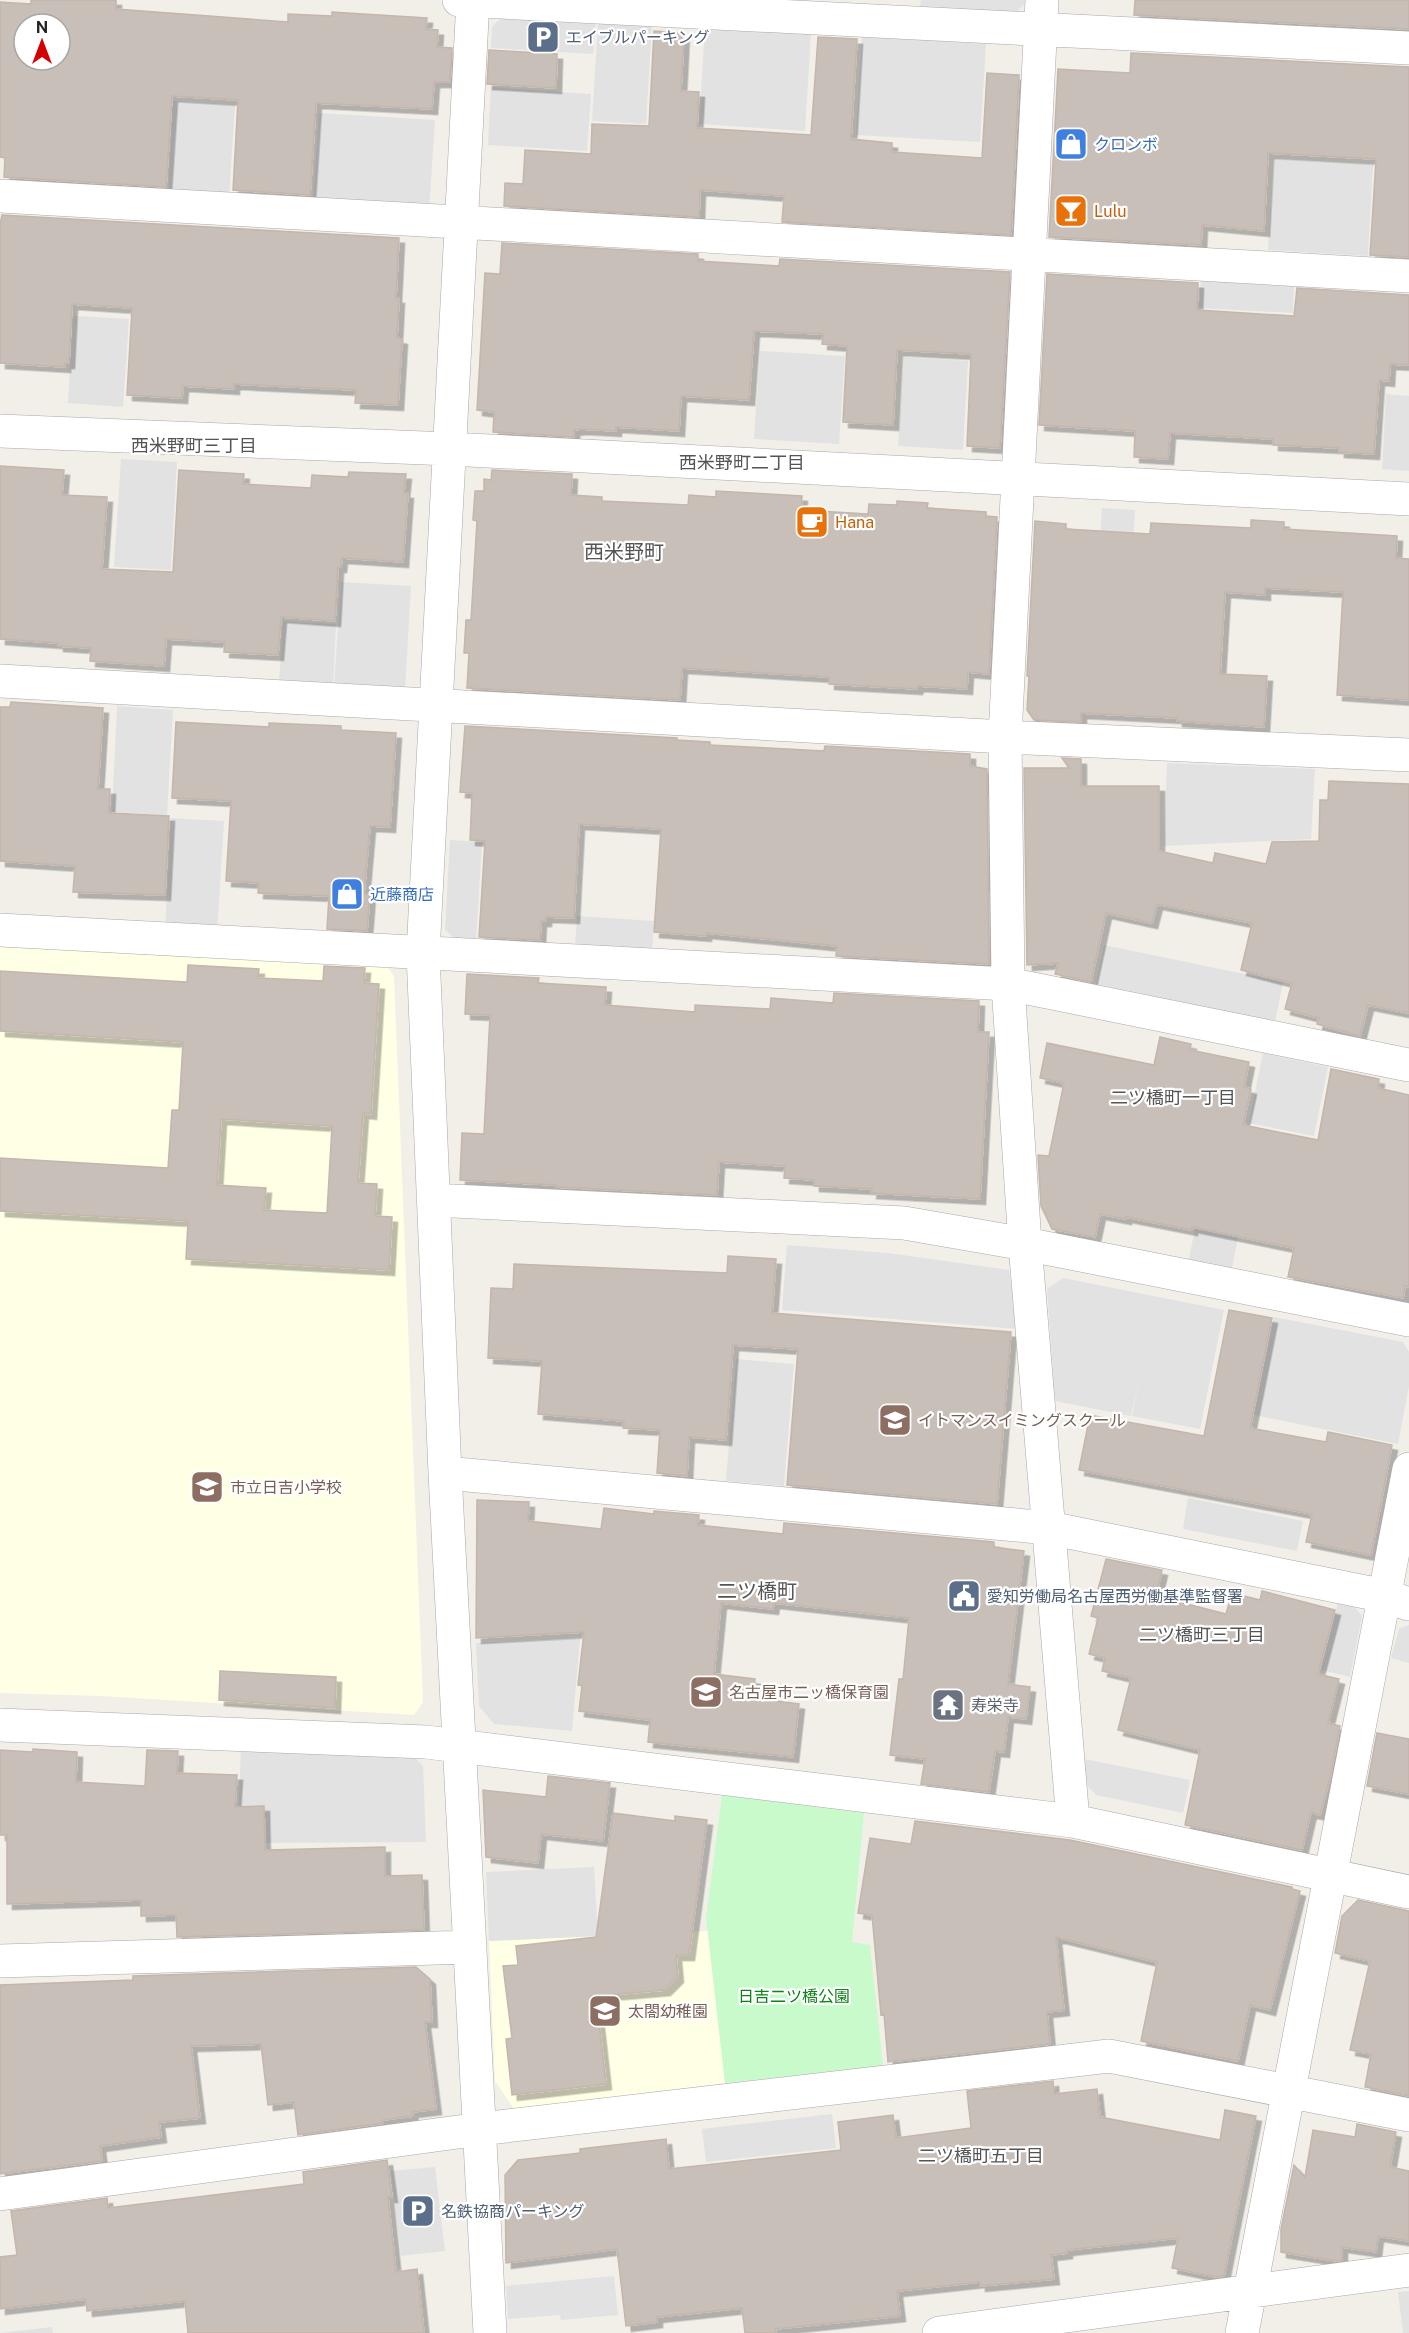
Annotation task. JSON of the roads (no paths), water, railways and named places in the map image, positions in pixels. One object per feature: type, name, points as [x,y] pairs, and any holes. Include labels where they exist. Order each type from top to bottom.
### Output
[{"type":"street","points":[[459,0],[1042,14],[1409,48]]},
{"type":"street","points":[[473,0],[423,953],[445,1473],[490,2333]]},
{"type":"street","points":[[1042,14],[1005,737],[1008,984],[1025,1244],[1073,1821]]},
{"type":"street","points":[[0,196],[1409,276]]},
{"type":"street","points":[[0,431],[450,449],[1409,499]]},
{"type":"street","points":[[0,681],[1005,737],[1409,755]]},
{"type":"street","points":[[0,930],[1008,984],[1409,1065]]},
{"type":"street","points":[[434,1200],[904,1223],[1025,1244],[1409,1320]]},
{"type":"street","points":[[1242,2333],[1331,1875],[1397,1600],[1409,1469]]},
{"type":"street","points":[[445,1473],[1049,1528],[1397,1600]]},
{"type":"street","points":[[0,1725],[426,1742],[461,1746],[1073,1821],[1409,1892]]},
{"type":"street","points":[[0,1961],[471,1947]]},
{"type":"street","points":[[0,2194],[480,2129],[1109,2056],[1409,2115]]},
{"type":"street","points":[[939,2333],[1409,2270]]},
{"type":"place","name":"エイブルパーキング","points":[[543,37]]},
{"type":"place","name":"クロンボ","points":[[1071,144]]},
{"type":"place","name":"Lulu","points":[[1071,211]]},
{"type":"place","name":"Hana","points":[[812,522]]},
{"type":"place","name":"近藤商店","points":[[347,894]]},
{"type":"place","name":"イトマンスイミングスクール","points":[[895,1420]]},
{"type":"place","name":"市立日吉小学校","points":[[207,1487]]},
{"type":"place","name":"愛知労働局名古屋西労働基準監督署","points":[[964,1596]]},
{"type":"place","name":"名古屋市二ッ橋保育園","points":[[706,1692]]},
{"type":"place","name":"寿栄寺","points":[[948,1705]]},
{"type":"place","name":"太閤幼稚園","points":[[605,2011]]},
{"type":"place","name":"名鉄協商パーキング","points":[[418,2211]]},
{"type":"district","name":"西米野町三丁目","points":[[194,446]]},
{"type":"district","name":"西米野町二丁目","points":[[742,463]]},
{"type":"district","name":"西米野町","points":[[624,552]]},
{"type":"district","name":"二ツ橋町一丁目","points":[[1173,1098]]},
{"type":"district","name":"二ツ橋町","points":[[757,1591]]},
{"type":"district","name":"二ツ橋町三丁目","points":[[1202,1635]]},
{"type":"district","name":"二ツ橋町五丁目","points":[[981,2156]]},
{"type":"park label","name":"日吉二ツ橋公園","points":[[794,1996]]}]
